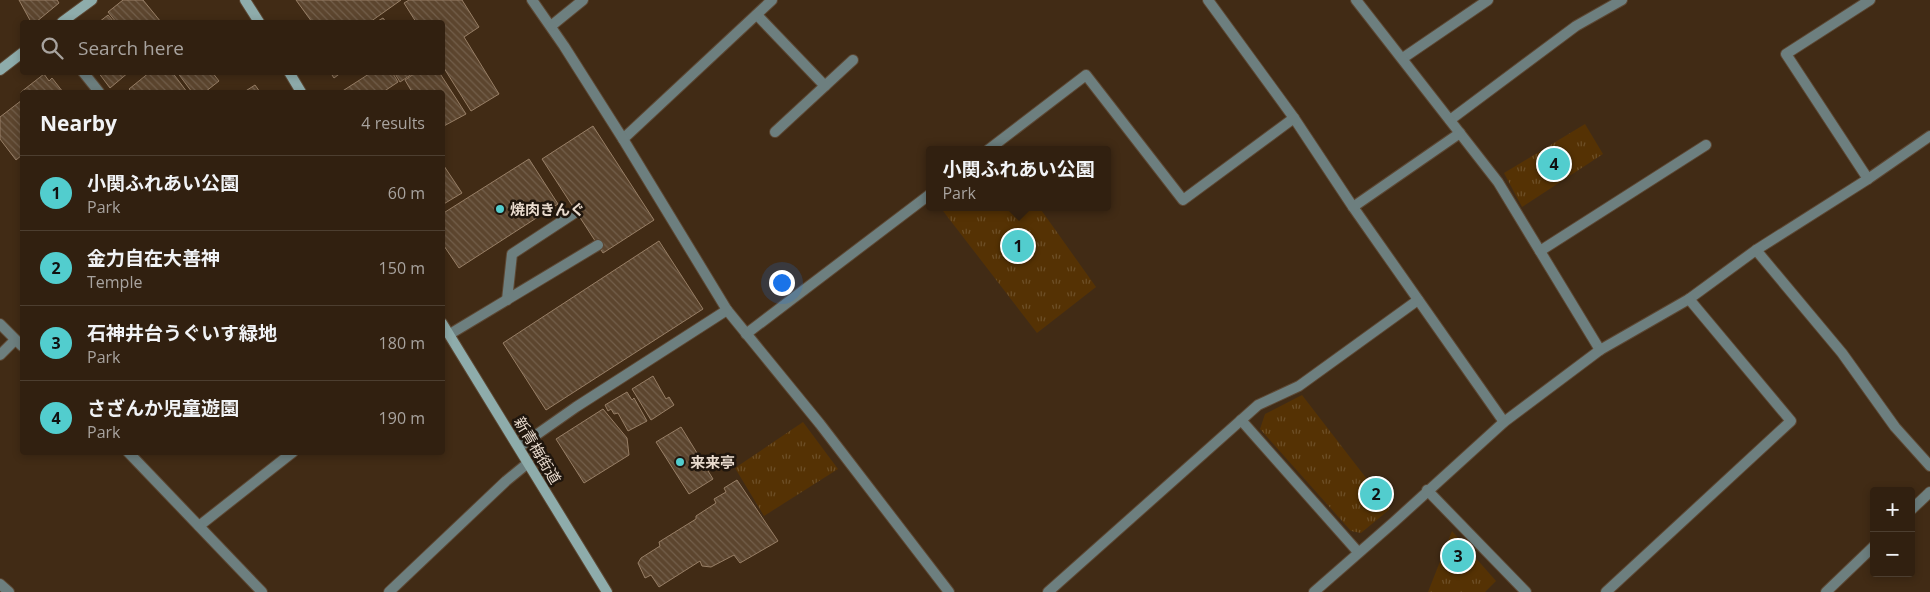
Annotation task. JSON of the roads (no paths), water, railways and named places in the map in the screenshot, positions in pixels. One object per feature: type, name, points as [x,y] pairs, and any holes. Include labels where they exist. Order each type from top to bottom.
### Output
[{"type":"main road","points":[[65,20],[92,0]]},
{"type":"main road","points":[[246,0],[258,20]]},
{"type":"main road","points":[[0,70],[20,55]]},
{"type":"main road","points":[[291,75],[300,90]]},
{"type":"main road","name":"新青梅街道","points":[[446,331],[607,592]]},
{"type":"street","points":[[532,0],[551,26],[623,139],[727,310],[820,424],[948,592]]},
{"type":"street","points":[[551,26],[583,0]]},
{"type":"street","points":[[623,139],[772,0]]},
{"type":"street","points":[[1208,0],[1294,118],[1353,207],[1504,422]]},
{"type":"street","points":[[1356,0],[1498,182],[1600,350]]},
{"type":"street","points":[[1403,58],[1488,0]]},
{"type":"street","points":[[1450,120],[1576,26],[1622,0]]},
{"type":"street","points":[[1868,179],[1786,54],[1870,0]]},
{"type":"street","points":[[757,15],[825,86]]},
{"type":"street","points":[[776,132],[853,60]]},
{"type":"street","points":[[85,75],[97,90]]},
{"type":"street","points":[[993,146],[1086,75],[1183,200],[1294,118]]},
{"type":"street","points":[[1353,207],[1460,133]]},
{"type":"street","points":[[1314,592],[1504,422],[1600,350],[1689,299],[1756,250],[1868,179],[1930,136]]},
{"type":"street","points":[[1540,251],[1706,145]]},
{"type":"street","points":[[746,334],[926,196]]},
{"type":"street","points":[[506,300],[512,254],[576,212]]},
{"type":"street","points":[[446,331],[506,300],[598,245]]},
{"type":"street","points":[[1756,250],[1842,353],[1895,427],[1930,466]]},
{"type":"street","points":[[1606,592],[1791,421],[1689,299]]},
{"type":"street","points":[[1048,592],[1258,405],[1299,386],[1418,300]]},
{"type":"street","points":[[519,447],[576,407],[727,310]]},
{"type":"street","points":[[0,324],[19,343],[0,354]]},
{"type":"street","points":[[1241,420],[1358,552]]},
{"type":"street","points":[[131,455],[262,592]]},
{"type":"street","points":[[199,526],[289,455]]},
{"type":"street","points":[[389,592],[506,481],[528,463]]},
{"type":"street","points":[[1427,490],[1526,592]]},
{"type":"street","points":[[1915,506],[1930,492]]},
{"type":"street","points":[[1826,592],[1870,550]]},
{"type":"street","points":[[0,584],[9,592]]},
{"type":"place","name":"さざんか児童遊園","points":[[1554,164]]},
{"type":"place","name":"焼肉きんぐ","points":[[500,209]]},
{"type":"place","name":"小関ふれあい公園","points":[[1018,246]]},
{"type":"place","name":"来来亭","points":[[680,462]]},
{"type":"place","name":"金力自在大善神","points":[[1376,494]]},
{"type":"place","name":"石神井台うぐいす緑地","points":[[1458,556]]}]
